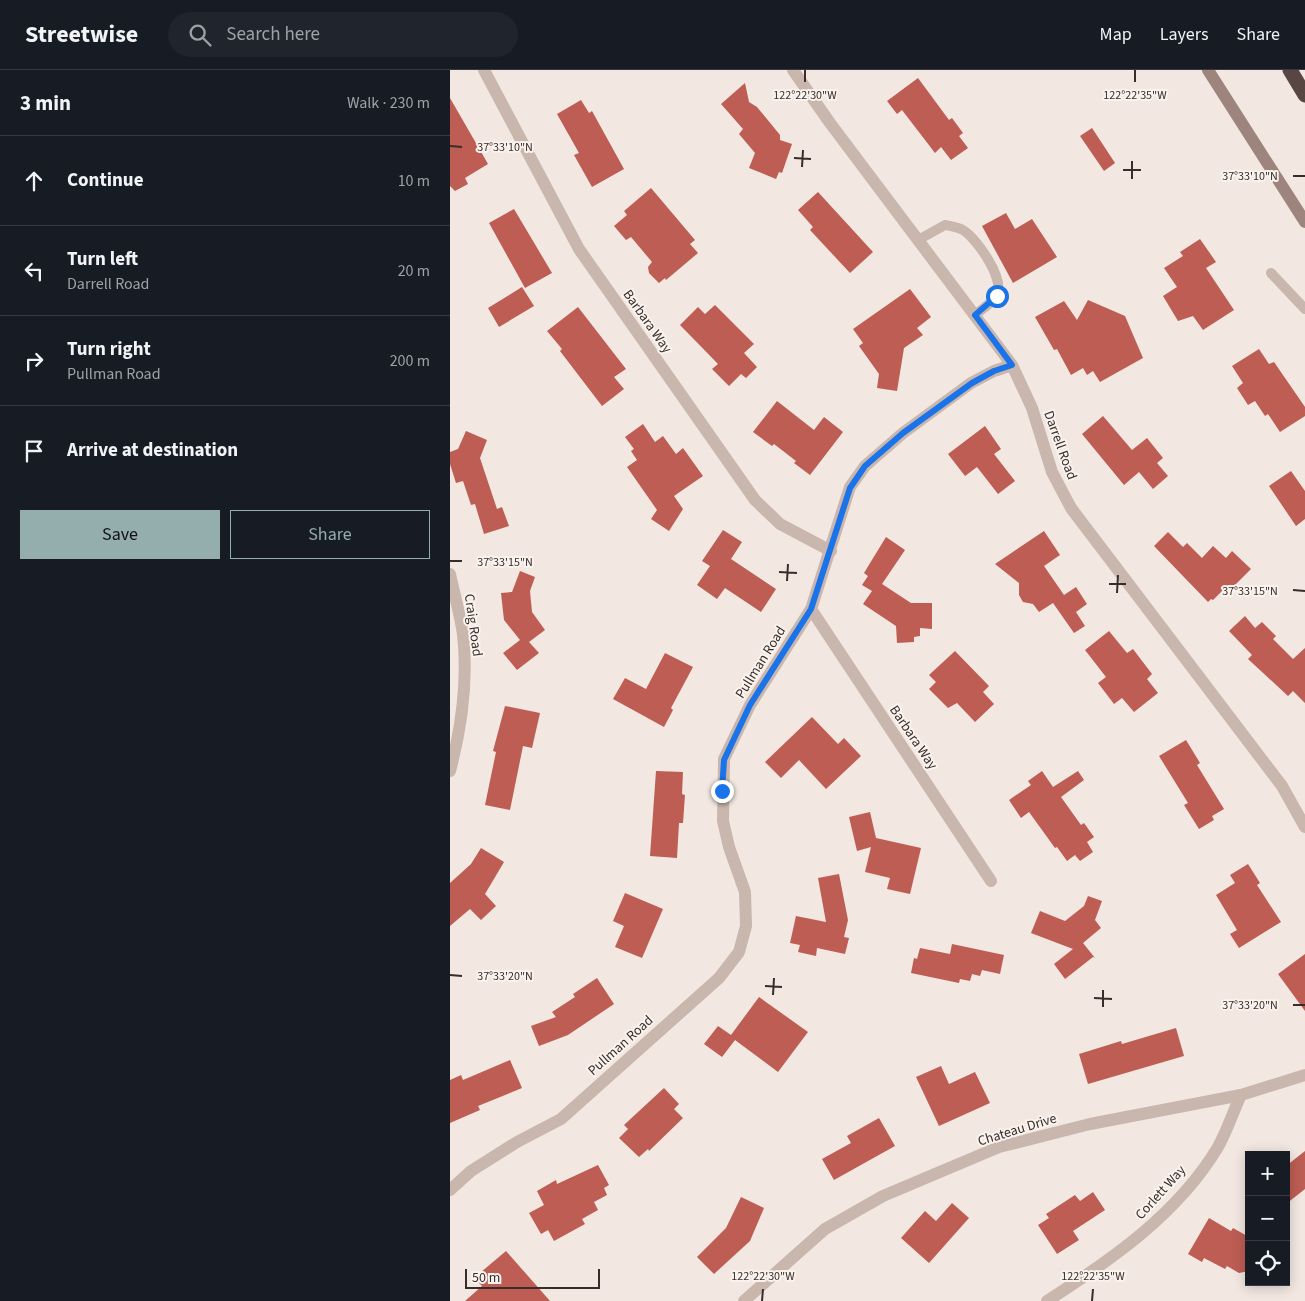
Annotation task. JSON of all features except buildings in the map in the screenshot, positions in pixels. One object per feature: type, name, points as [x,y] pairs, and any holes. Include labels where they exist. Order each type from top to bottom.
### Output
[{"type":"highway","points":[[1290,70],[1305,95]]},
{"type":"main road","points":[[1208,70],[1305,222]]},
{"type":"street","name":"Barbara Way","points":[[484,70],[579,249],[755,500],[780,524],[831,551]]},
{"type":"street","name":"Darrell Road","points":[[793,70],[830,124],[1012,365],[1032,408],[1052,472],[1072,508],[1282,786],[1305,827]]},
{"type":"street","name":"Pullman Road","points":[[450,1190],[471,1171],[517,1142],[561,1119],[719,978],[739,952],[746,926],[745,892],[729,847],[723,821],[724,760],[750,705],[811,609],[850,488],[865,466],[903,433],[972,383],[994,371],[1012,365]]},
{"type":"street","name":"Craig Road","points":[[450,574],[462,633],[466,684],[458,742],[450,770]]},
{"type":"street","name":"Barbara Way","points":[[811,609],[991,881]]},
{"type":"street","name":"Chateau Drive","points":[[744,1301],[824,1229],[883,1196],[999,1147],[1090,1124],[1241,1094],[1305,1075]]},
{"type":"street","name":"Corlett Way","points":[[1047,1301],[1077,1282],[1155,1224],[1218,1146],[1241,1094]]},
{"type":"lane","points":[[918,240],[945,225],[961,229],[975,240],[994,271],[999,288],[997,296],[975,315]]},
{"type":"lane","points":[[1271,273],[1305,309]]},
{"type":"route","points":[[722,791],[724,760],[750,705],[811,609],[850,488],[865,466],[903,433],[972,383],[994,371],[1012,365],[975,315],[997,296]]}]
